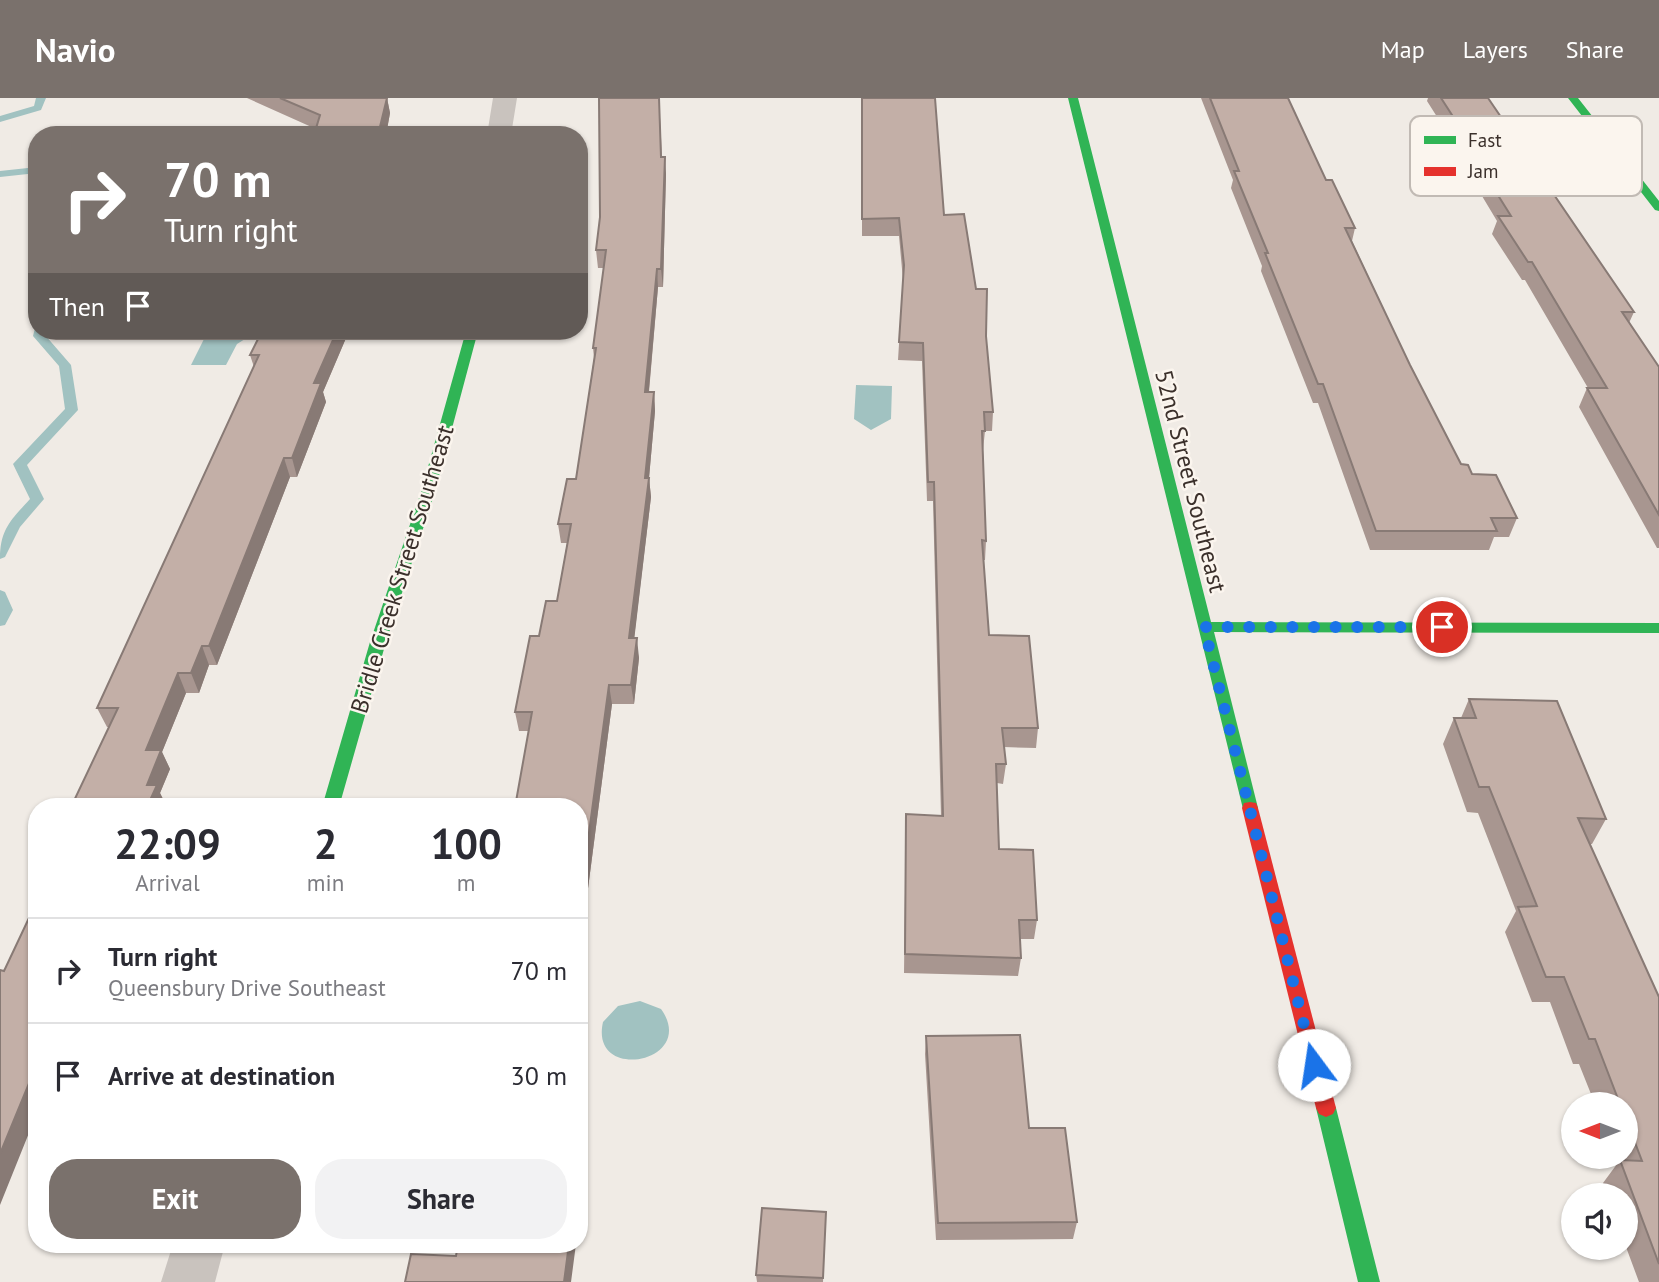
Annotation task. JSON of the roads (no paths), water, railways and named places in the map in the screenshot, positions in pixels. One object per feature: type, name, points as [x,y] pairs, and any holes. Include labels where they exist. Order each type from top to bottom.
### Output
[{"type":"main road","name":"52nd Street Southeast","points":[[1073,98],[1369,1282]]},
{"type":"main road","points":[[1573,98],[1587,116]]},
{"type":"main road","points":[[1642,186],[1659,208]]},
{"type":"main road","name":"Bridle Creek Street Southeast","points":[[333,798],[378,642],[428,492],[470,340]]},
{"type":"main road","points":[[1204,627],[1659,628]]},
{"type":"street","points":[[500,126],[505,98]]},
{"type":"street","points":[[188,1282],[196,1253]]},
{"type":"water","points":[[204,340],[243,340],[237,344],[226,365],[191,365]]},
{"type":"water","points":[[856,385],[892,386],[891,419],[871,430],[854,419]]},
{"type":"water","points":[[640,1001],[661,1009],[669,1027],[666,1042],[656,1053],[641,1059],[625,1059],[612,1054],[603,1041],[603,1022],[618,1006]]},
{"type":"waterway","points":[[0,119],[38,108],[41,98]]},
{"type":"waterway","points":[[0,174],[28,171]]},
{"type":"waterway","points":[[0,554],[14,525],[37,499],[20,464],[72,410],[65,365],[43,340]]},
{"type":"waterway","points":[[0,595],[6,610],[0,621]]}]
